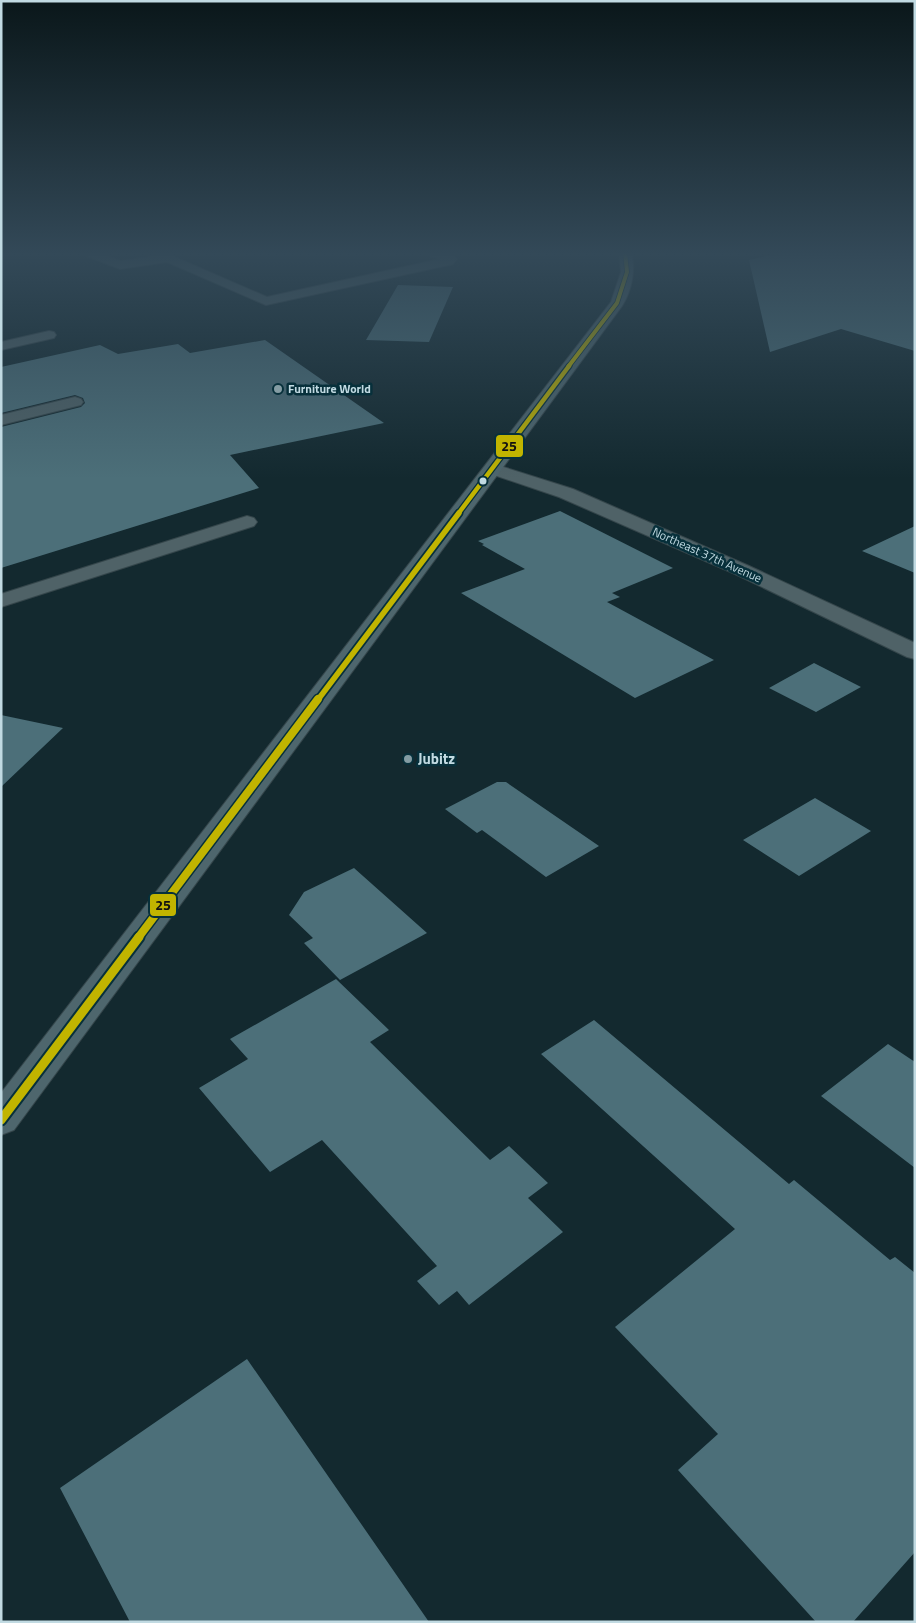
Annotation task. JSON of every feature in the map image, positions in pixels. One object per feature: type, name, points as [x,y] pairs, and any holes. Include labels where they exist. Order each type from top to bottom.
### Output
[{"type":"main road","points":[[1,1120],[494,469],[599,328]]},
{"type":"street","points":[[1,346],[50,335]]},
{"type":"street","points":[[1,420],[75,402]]},
{"type":"street","name":"Northeast 37th Avenue","points":[[494,469],[566,493],[742,570],[915,652]]},
{"type":"street","points":[[1,601],[248,522]]},
{"type":"building","points":[[373,328],[435,328],[429,342],[366,340]]},
{"type":"building","points":[[764,328],[915,328],[915,351],[841,329],[770,352]]},
{"type":"building","points":[[265,340],[384,423],[230,455],[259,488],[1,568],[1,427],[81,407],[85,403],[83,398],[75,395],[1,413],[1,367],[100,345],[118,354],[178,344],[190,353]]},
{"type":"building","points":[[560,511],[673,568],[612,593],[620,597],[607,602],[714,660],[635,698],[461,593],[525,569],[478,541]]},
{"type":"building","points":[[915,526],[915,573],[862,551]]},
{"type":"building","points":[[814,663],[861,687],[816,712],[769,688]]},
{"type":"building","points":[[1,715],[63,728],[1,787]]},
{"type":"building","points":[[497,782],[506,782],[599,846],[546,877],[482,830],[477,833],[445,809]]},
{"type":"building","points":[[815,798],[871,831],[799,876],[743,840]]},
{"type":"building","points":[[354,868],[427,933],[340,980],[304,943],[313,938],[289,915],[304,892]]},
{"type":"building","points":[[336,979],[389,1030],[370,1042],[490,1160],[509,1146],[548,1183],[528,1198],[563,1232],[469,1305],[457,1291],[439,1305],[417,1281],[437,1266],[322,1140],[270,1172],[199,1088],[248,1059],[230,1039]]},
{"type":"building","points":[[594,1020],[789,1184],[794,1180],[890,1260],[895,1257],[915,1273],[915,1552],[853,1622],[816,1622],[678,1470],[718,1434],[615,1327],[735,1229],[541,1054]]},
{"type":"building","points":[[888,1044],[915,1062],[915,1168],[821,1096]]},
{"type":"building","points":[[247,1359],[429,1622],[130,1622],[60,1488]]},
{"type":"transit line","name":"25","points":[[1,1120],[598,328]]},
{"type":"place","name":"Furniture World","points":[[278,389]]},
{"type":"place","name":"Jubitz","points":[[408,759]]}]
